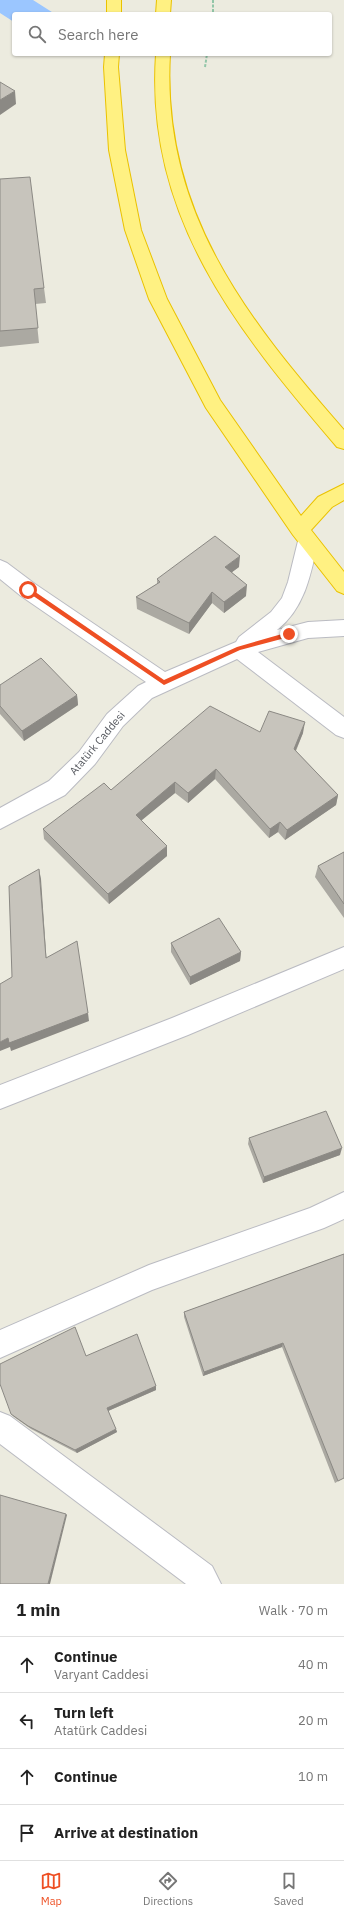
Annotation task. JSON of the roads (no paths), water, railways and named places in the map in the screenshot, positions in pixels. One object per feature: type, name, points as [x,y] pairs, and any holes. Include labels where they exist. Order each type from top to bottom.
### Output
[{"type":"highway","points":[[114,0],[114,12]]},
{"type":"highway","points":[[163,12],[164,0]]},
{"type":"highway","points":[[112,56],[111,67],[117,150],[133,230],[158,299],[212,403],[304,535],[344,586]]},
{"type":"highway","points":[[163,56],[162,102],[167,138],[176,182],[195,236],[218,281],[242,319],[281,370],[344,442]]},
{"type":"highway","points":[[304,535],[326,502],[344,492]]},
{"type":"street","points":[[239,648],[278,617],[291,600],[299,578],[304,535]]},
{"type":"street","points":[[0,568],[28,590],[164,683]]},
{"type":"street","points":[[239,648],[308,630],[344,628]]},
{"type":"street","points":[[239,648],[344,729]]},
{"type":"street","name":"Atatürk Caddesi","points":[[0,819],[57,788],[87,758],[115,720],[145,692],[239,648]]},
{"type":"street","points":[[0,1097],[179,1027],[344,958]]},
{"type":"street","points":[[0,1344],[149,1278],[315,1219],[344,1205]]},
{"type":"street","points":[[0,1426],[201,1577],[206,1584]]},
{"type":"water","points":[[0,0],[33,0],[52,12],[12,12],[12,21],[0,13]]}]
